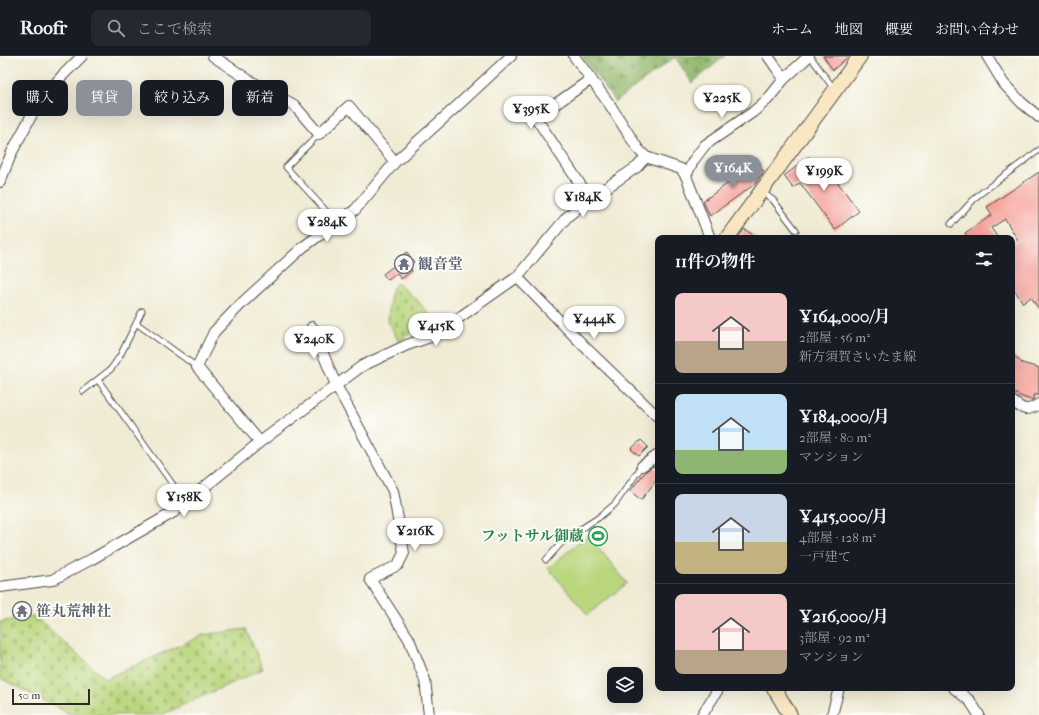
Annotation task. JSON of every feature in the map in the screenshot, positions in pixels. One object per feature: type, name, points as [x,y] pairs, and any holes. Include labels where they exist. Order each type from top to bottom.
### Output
[{"type":"main road","points":[[729,235],[860,56]]},
{"type":"main road","points":[[776,691],[790,715]]},
{"type":"street","points":[[0,182],[12,152],[37,106],[62,76],[82,56]]},
{"type":"street","points":[[213,56],[247,79],[294,105],[319,134],[349,106],[395,162]]},
{"type":"street","points":[[260,442],[197,367],[214,332],[303,246],[355,210],[395,162],[511,56]]},
{"type":"street","points":[[574,56],[610,106],[638,149],[646,157],[681,169],[686,176],[709,235]]},
{"type":"street","points":[[768,56],[784,78]]},
{"type":"street","points":[[686,176],[693,161],[705,145],[753,112],[768,99],[784,78],[810,56]]},
{"type":"street","points":[[987,56],[1004,84],[1022,103],[1039,117]]},
{"type":"street","points":[[590,199],[536,118],[591,79]]},
{"type":"street","points":[[0,587],[52,580],[113,548],[174,512],[260,442],[362,366],[407,345],[433,336],[516,277],[567,217],[590,199],[637,167],[646,157]]},
{"type":"street","points":[[516,277],[584,346],[655,414]]},
{"type":"street","points":[[312,327],[336,385],[393,491],[404,553],[398,565],[370,579],[409,639],[425,680],[429,715]]},
{"type":"street","points":[[1015,404],[1021,409],[1031,409],[1039,404]]},
{"type":"street","points":[[642,466],[655,457]]},
{"type":"street","points":[[702,715],[717,691]]},
{"type":"street","points":[[832,715],[838,691]]},
{"type":"street","points":[[958,691],[970,701],[979,715]]},
{"type":"lane","points":[[810,56],[835,90]]},
{"type":"lane","points":[[319,134],[286,167],[338,223]]},
{"type":"lane","points":[[950,224],[977,196],[1039,150]]},
{"type":"lane","points":[[761,191],[773,200],[796,230]]},
{"type":"lane","points":[[83,391],[111,369],[120,356],[142,311]]},
{"type":"lane","points":[[136,323],[197,367]]},
{"type":"lane","points":[[98,380],[186,503]]},
{"type":"lane","points":[[546,560],[565,539],[598,518],[615,504],[642,466]]},
{"type":"green space","points":[[582,56],[725,56],[692,83],[675,57],[615,102]]},
{"type":"green space","points":[[397,283],[419,302],[430,315],[399,342],[388,321],[391,289]]},
{"type":"green space","points":[[588,535],[627,583],[588,615],[548,568]]},
{"type":"green space","points":[[34,616],[105,679],[203,635],[246,629],[263,669],[161,715],[72,715],[0,678],[0,622]]},
{"type":"building","points":[[823,56],[849,56],[833,70]]},
{"type":"building","points":[[809,157],[818,169],[824,164],[859,211],[835,230],[800,183],[793,188],[784,176]]},
{"type":"building","points":[[753,163],[764,171],[755,184],[710,216],[703,201],[730,182],[734,175],[745,171],[749,165],[751,166]]},
{"type":"building","points":[[1039,172],[1039,309],[1031,297],[1023,303],[1015,291],[1015,242],[1018,240],[1005,219],[991,228],[996,235],[966,235],[965,233],[992,215],[987,207]]},
{"type":"building","points":[[744,229],[753,235],[740,235]]},
{"type":"building","name":"観音堂","points":[[407,252],[414,262],[409,266],[412,271],[401,279],[397,273],[388,280],[383,274],[400,261],[399,258]]},
{"type":"building","points":[[1015,357],[1022,363],[1039,368],[1039,395],[1034,395],[1033,400],[1015,393]]},
{"type":"building","points":[[641,440],[648,447],[639,456],[631,449]]},
{"type":"building","points":[[653,466],[655,468],[655,482],[641,500],[630,491],[646,471]]},
{"type":"place","name":"観音堂","points":[[404,264]]},
{"type":"place","name":"フットサル御蔵","points":[[598,536]]},
{"type":"place","name":"笹丸荒神社","points":[[22,611]]}]
